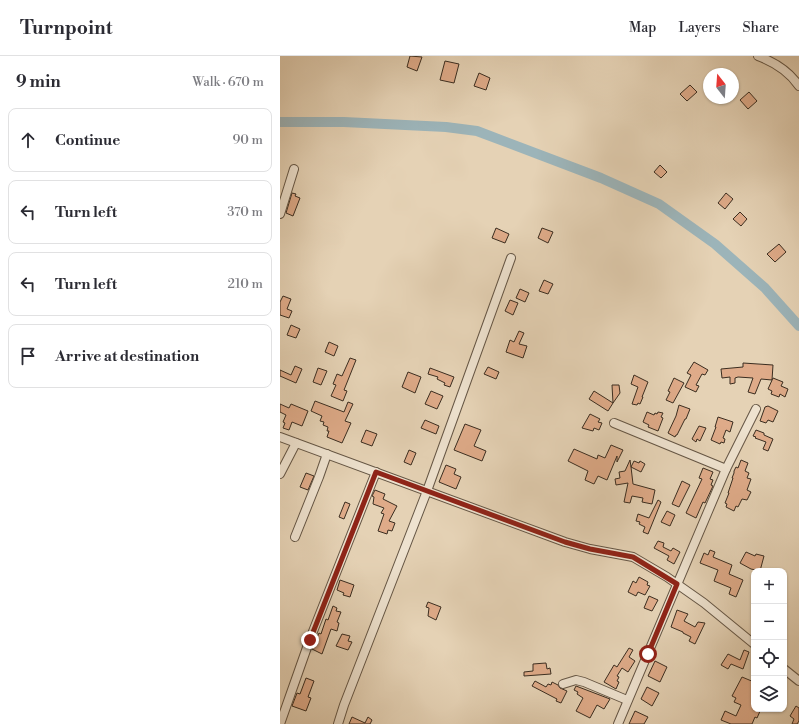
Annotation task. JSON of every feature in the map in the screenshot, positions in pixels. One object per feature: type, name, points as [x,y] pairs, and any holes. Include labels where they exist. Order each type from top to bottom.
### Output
[{"type":"street","points":[[758,56],[777,65],[799,86]]},
{"type":"street","points":[[280,214],[294,169]]},
{"type":"street","points":[[338,724],[427,491],[511,258]]},
{"type":"street","points":[[618,724],[726,469],[756,409]]},
{"type":"street","points":[[614,423],[726,469]]},
{"type":"street","points":[[280,437],[565,542],[590,549],[633,557],[677,584],[704,603],[751,642]]},
{"type":"street","points":[[280,474],[296,443]]},
{"type":"street","points":[[295,536],[327,454]]},
{"type":"street","points":[[280,724],[310,640],[376,472]]},
{"type":"street","points":[[787,671],[799,681]]},
{"type":"street","points":[[564,684],[576,680],[584,682],[627,700]]},
{"type":"building","points":[[410,56],[422,57],[417,71],[407,67]]},
{"type":"building","points":[[445,61],[459,64],[454,83],[440,80]]},
{"type":"building","points":[[479,73],[490,78],[486,90],[474,86]]},
{"type":"building","points":[[690,85],[697,92],[687,101],[680,94]]},
{"type":"building","points":[[749,92],[757,101],[748,109],[740,100]]},
{"type":"building","points":[[660,165],[667,172],[661,178],[654,172]]},
{"type":"building","points":[[292,193],[296,194],[295,196],[300,198],[293,216],[286,213]]},
{"type":"building","points":[[726,193],[733,199],[725,209],[718,203]]},
{"type":"building","points":[[740,212],[747,219],[741,226],[733,219]]},
{"type":"building","points":[[496,228],[509,234],[505,243],[492,238]]},
{"type":"building","points":[[542,228],[553,232],[548,243],[538,238]]},
{"type":"building","points":[[779,244],[786,252],[775,262],[767,254]]},
{"type":"building","points":[[544,280],[553,284],[548,294],[539,291]]},
{"type":"building","points":[[520,289],[529,293],[525,302],[516,298]]},
{"type":"building","points":[[283,296],[291,299],[287,309],[292,311],[289,318],[280,315],[280,302]]},
{"type":"building","points":[[510,300],[518,303],[513,315],[505,311]]},
{"type":"building","points":[[291,325],[300,329],[296,338],[287,335]]},
{"type":"building","points":[[519,331],[524,333],[519,344],[527,346],[523,358],[506,352],[510,340],[514,342]]},
{"type":"building","points":[[329,342],[338,346],[334,356],[325,352]]},
{"type":"building","points":[[350,358],[356,360],[344,390],[347,391],[343,401],[331,396],[336,385],[333,384],[337,374],[342,376]]},
{"type":"building","points":[[694,362],[708,370],[705,375],[702,374],[696,385],[699,386],[696,392],[685,387],[691,375],[687,373]]},
{"type":"building","points":[[743,363],[773,365],[772,380],[761,379],[755,394],[748,392],[753,378],[738,377],[735,378],[735,383],[730,384],[730,377],[722,378],[721,369],[743,367]]},
{"type":"building","points":[[295,366],[302,369],[296,383],[280,376],[280,370],[291,375]]},
{"type":"building","points":[[488,367],[499,372],[496,379],[484,374]]},
{"type":"building","points":[[318,368],[327,371],[321,385],[313,382]]},
{"type":"building","points":[[430,368],[454,377],[450,387],[444,385],[445,383],[437,379],[438,377],[428,374]]},
{"type":"building","points":[[408,372],[421,377],[415,393],[402,387]]},
{"type":"building","points":[[634,375],[648,382],[640,404],[638,403],[637,405],[632,404],[638,387],[631,384]]},
{"type":"building","points":[[674,378],[684,383],[673,403],[666,400]]},
{"type":"building","points":[[773,378],[783,382],[781,386],[788,389],[785,397],[780,394],[779,397],[771,394],[772,391],[768,389]]},
{"type":"building","points":[[612,385],[619,385],[620,393],[613,403]]},
{"type":"building","points":[[431,391],[443,396],[437,409],[425,404]]},
{"type":"building","points":[[594,391],[613,403],[608,411],[589,399]]},
{"type":"building","points":[[315,401],[344,412],[348,402],[353,404],[345,421],[351,423],[342,443],[327,437],[329,431],[327,431],[328,427],[323,425],[324,422],[320,421],[322,416],[311,411]]},
{"type":"building","points":[[280,404],[289,408],[291,404],[308,411],[302,426],[292,422],[289,430],[283,428],[285,423],[283,422],[286,415],[280,412]]},
{"type":"building","points":[[679,405],[690,409],[675,437],[668,433],[676,416]]},
{"type":"building","points":[[768,406],[778,411],[773,422],[768,420],[766,423],[760,421],[765,407]]},
{"type":"building","points":[[647,412],[654,415],[658,412],[663,413],[661,417],[663,418],[658,431],[648,427],[649,425],[643,422]]},
{"type":"building","points":[[590,414],[600,419],[598,422],[602,423],[599,430],[594,428],[593,431],[582,428]]},
{"type":"building","points":[[718,417],[733,422],[730,432],[726,430],[723,438],[725,439],[724,443],[721,442],[720,444],[711,440]]},
{"type":"building","points":[[425,420],[439,426],[436,434],[421,428]]},
{"type":"building","points":[[465,424],[481,430],[474,446],[486,451],[482,461],[454,450]]},
{"type":"building","points":[[699,426],[706,428],[700,441],[697,439],[696,442],[692,439]]},
{"type":"building","points":[[366,430],[377,434],[372,446],[361,442]]},
{"type":"building","points":[[756,430],[773,439],[768,451],[763,449],[766,442],[753,436]]},
{"type":"building","points":[[611,445],[623,450],[617,462],[617,456],[607,480],[598,476],[594,484],[585,480],[588,471],[568,461],[574,449],[597,459],[598,455],[605,458]]},
{"type":"building","points":[[409,450],[416,453],[411,465],[404,462]]},
{"type":"building","points":[[630,460],[633,484],[655,490],[652,504],[642,502],[643,498],[632,496],[630,503],[624,502],[628,483],[616,485],[615,479],[620,478],[619,472],[625,471]]},
{"type":"building","points":[[741,460],[748,463],[745,471],[749,473],[747,478],[751,479],[747,490],[751,492],[747,500],[742,499],[734,511],[726,507],[727,504],[725,503],[734,471],[736,467],[738,468]]},
{"type":"building","points":[[634,461],[639,463],[640,461],[645,464],[641,472],[631,467]]},
{"type":"building","points":[[446,465],[456,469],[454,474],[461,477],[456,489],[439,482]]},
{"type":"building","points":[[703,468],[713,472],[710,479],[713,480],[711,485],[713,486],[705,503],[703,502],[696,518],[686,513],[702,479],[699,478]]},
{"type":"building","points":[[306,473],[314,476],[308,490],[300,487]]},
{"type":"building","points":[[682,481],[690,485],[679,507],[672,504]]},
{"type":"building","points":[[375,490],[385,494],[383,499],[397,506],[389,521],[395,523],[392,531],[388,530],[387,534],[378,531],[384,514],[381,513],[384,508],[373,504],[374,497],[372,496]]},
{"type":"building","points":[[658,500],[661,502],[648,534],[643,532],[645,527],[639,524],[640,522],[636,521],[638,514],[649,518]]},
{"type":"building","points":[[345,502],[350,504],[344,519],[339,517]]},
{"type":"building","points":[[667,511],[675,515],[670,526],[661,522]]},
{"type":"building","points":[[658,541],[664,543],[663,547],[671,551],[673,548],[680,552],[674,564],[667,560],[669,556],[654,548]]},
{"type":"building","points":[[710,550],[715,552],[713,557],[732,565],[729,574],[743,580],[736,597],[729,594],[731,588],[714,581],[718,570],[700,563],[704,553],[708,555]]},
{"type":"building","points":[[746,552],[755,556],[756,554],[764,556],[761,568],[751,569],[740,563]]},
{"type":"building","points":[[639,577],[648,582],[647,585],[650,586],[645,595],[638,592],[636,596],[628,592],[633,581],[636,583]]},
{"type":"building","points":[[340,580],[354,585],[350,597],[343,595],[344,593],[337,590]]},
{"type":"building","points":[[649,596],[658,600],[652,611],[644,608]]},
{"type":"building","points":[[428,602],[441,607],[436,620],[428,616],[429,608],[426,607]]},
{"type":"building","points":[[333,606],[337,608],[336,611],[341,612],[337,622],[339,623],[337,631],[331,629],[322,654],[312,649],[319,633],[321,634],[326,619],[328,620]]},
{"type":"building","points":[[677,610],[688,614],[684,621],[695,627],[698,622],[705,623],[695,644],[689,641],[691,637],[671,627]]},
{"type":"building","points":[[342,634],[350,636],[348,641],[352,642],[348,650],[336,646]]},
{"type":"building","points":[[629,648],[633,650],[629,657],[635,661],[628,672],[622,668],[617,676],[619,677],[617,681],[619,682],[616,689],[604,682],[614,665],[617,667]]},
{"type":"building","points":[[744,650],[749,652],[743,669],[731,664],[728,669],[721,665],[728,654],[740,660]]},
{"type":"building","points":[[655,661],[667,667],[660,682],[648,676]]},
{"type":"building","points":[[546,663],[547,669],[550,668],[551,674],[524,676],[524,672],[533,671],[533,664]]},
{"type":"building","points":[[742,677],[751,681],[751,712],[760,712],[757,718],[755,717],[752,724],[731,724],[721,720],[725,711],[736,716],[741,705],[734,702],[736,698],[732,696]]},
{"type":"building","points":[[306,678],[314,681],[308,697],[311,698],[306,711],[292,706],[297,693],[300,694]]},
{"type":"building","points":[[535,681],[546,687],[548,684],[551,685],[552,682],[567,691],[561,703],[556,701],[557,699],[532,686]]},
{"type":"building","points":[[576,686],[610,699],[604,709],[597,705],[590,718],[576,711],[583,698],[574,690]]},
{"type":"building","points":[[647,687],[659,693],[652,706],[641,699]]},
{"type":"building","points":[[796,706],[799,708],[799,721],[797,724],[792,724],[794,719],[790,716]]},
{"type":"building","points":[[635,711],[648,717],[644,724],[629,724]]},
{"type":"building","points":[[352,717],[365,723],[368,717],[372,720],[370,724],[349,724]]},
{"type":"waterway","points":[[280,122],[344,122],[446,127],[477,131],[601,178],[659,204],[715,244],[765,288],[799,326]]},
{"type":"route","points":[[310,640],[376,472],[565,542],[590,549],[633,557],[668,577],[677,584],[648,654]]}]
